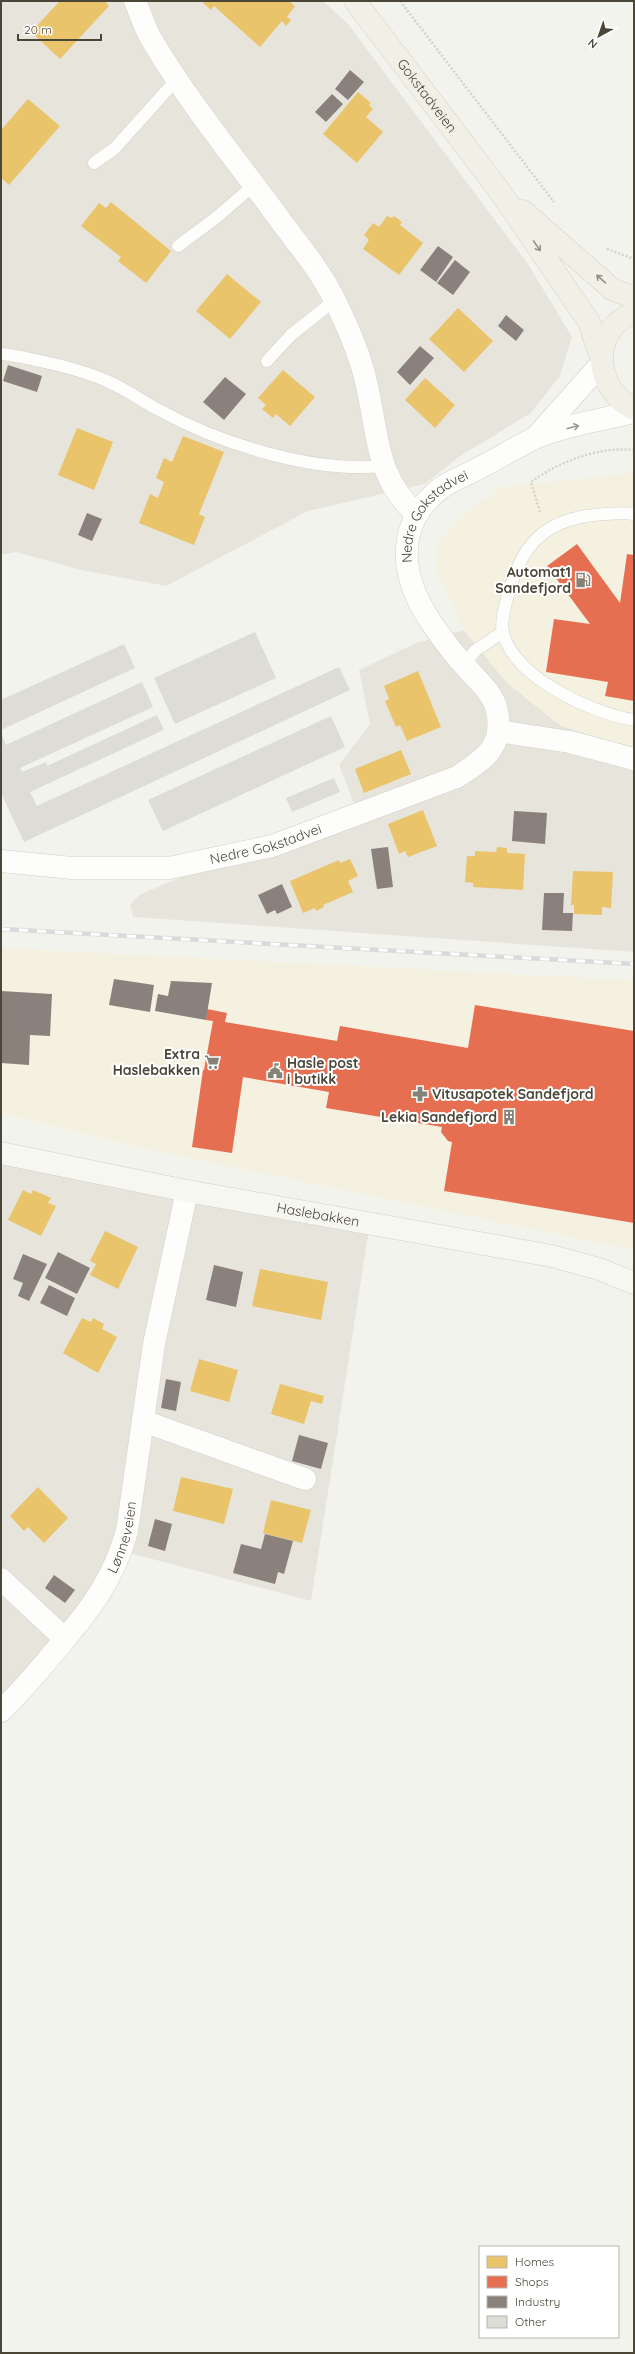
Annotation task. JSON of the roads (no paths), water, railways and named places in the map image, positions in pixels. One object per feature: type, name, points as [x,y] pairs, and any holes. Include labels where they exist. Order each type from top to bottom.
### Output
[{"type":"main road","name":"Gokstadveien","points":[[355,1],[500,190],[589,322],[601,361],[603,377],[612,393],[624,404],[634,409]]},
{"type":"main road","name":"Gokstadveien","points":[[500,190],[612,289],[634,298]]},
{"type":"main road","points":[[601,361],[606,340],[616,325],[634,313]]},
{"type":"main road","name":"Haslebakken","points":[[1,1152],[187,1191],[552,1256],[599,1269],[634,1283]]},
{"type":"street","points":[[135,1],[152,41],[177,79],[216,136],[255,184],[312,263],[335,300],[354,344],[367,385],[383,466],[404,503],[417,514]]},
{"type":"street","name":"Nedre Gokstadvei","points":[[535,438],[601,361]]},
{"type":"street","name":"Nedre Gokstadvei","points":[[1,862],[72,868],[169,868],[272,846],[457,777],[486,757],[493,748],[498,731],[497,711],[490,694],[463,665],[430,621],[412,587],[407,570],[406,549],[409,533],[417,514],[428,500],[442,488],[535,438],[634,412]]},
{"type":"street","points":[[498,731],[570,742],[634,759]]},
{"type":"street","name":"Lønneveien","points":[[1,1711],[20,1693],[65,1639],[104,1588],[122,1551],[128,1531],[154,1344],[187,1191]]},
{"type":"street","points":[[143,1421],[305,1479]]},
{"type":"street","points":[[1,1579],[65,1639]]},
{"type":"lane","points":[[94,163],[115,148],[177,79]]},
{"type":"lane","points":[[178,246],[217,217],[255,184]]},
{"type":"lane","points":[[267,361],[291,335],[335,300]]},
{"type":"lane","points":[[1,354],[75,369],[109,382],[160,411],[193,426],[252,449],[307,463],[358,469],[383,466]]},
{"type":"lane","points":[[634,514],[621,512],[568,520],[545,530],[534,541],[515,572],[503,619],[503,632],[512,652],[529,671],[552,688],[596,708],[634,720]]},
{"type":"lane","points":[[463,665],[476,650],[503,632]]},
{"type":"railway","points":[[1,929],[634,964]]},
{"type":"place","name":"Automat1 Sandefjord","points":[[583,580]]},
{"type":"place","name":"Extra Haslebakken","points":[[212,1062]]},
{"type":"place","name":"Hasle post i butikk","points":[[275,1071]]},
{"type":"place","name":"Vitusapotek Sandefjord","points":[[420,1094]]},
{"type":"place","name":"Lekia Sandefjord","points":[[509,1117]]}]
